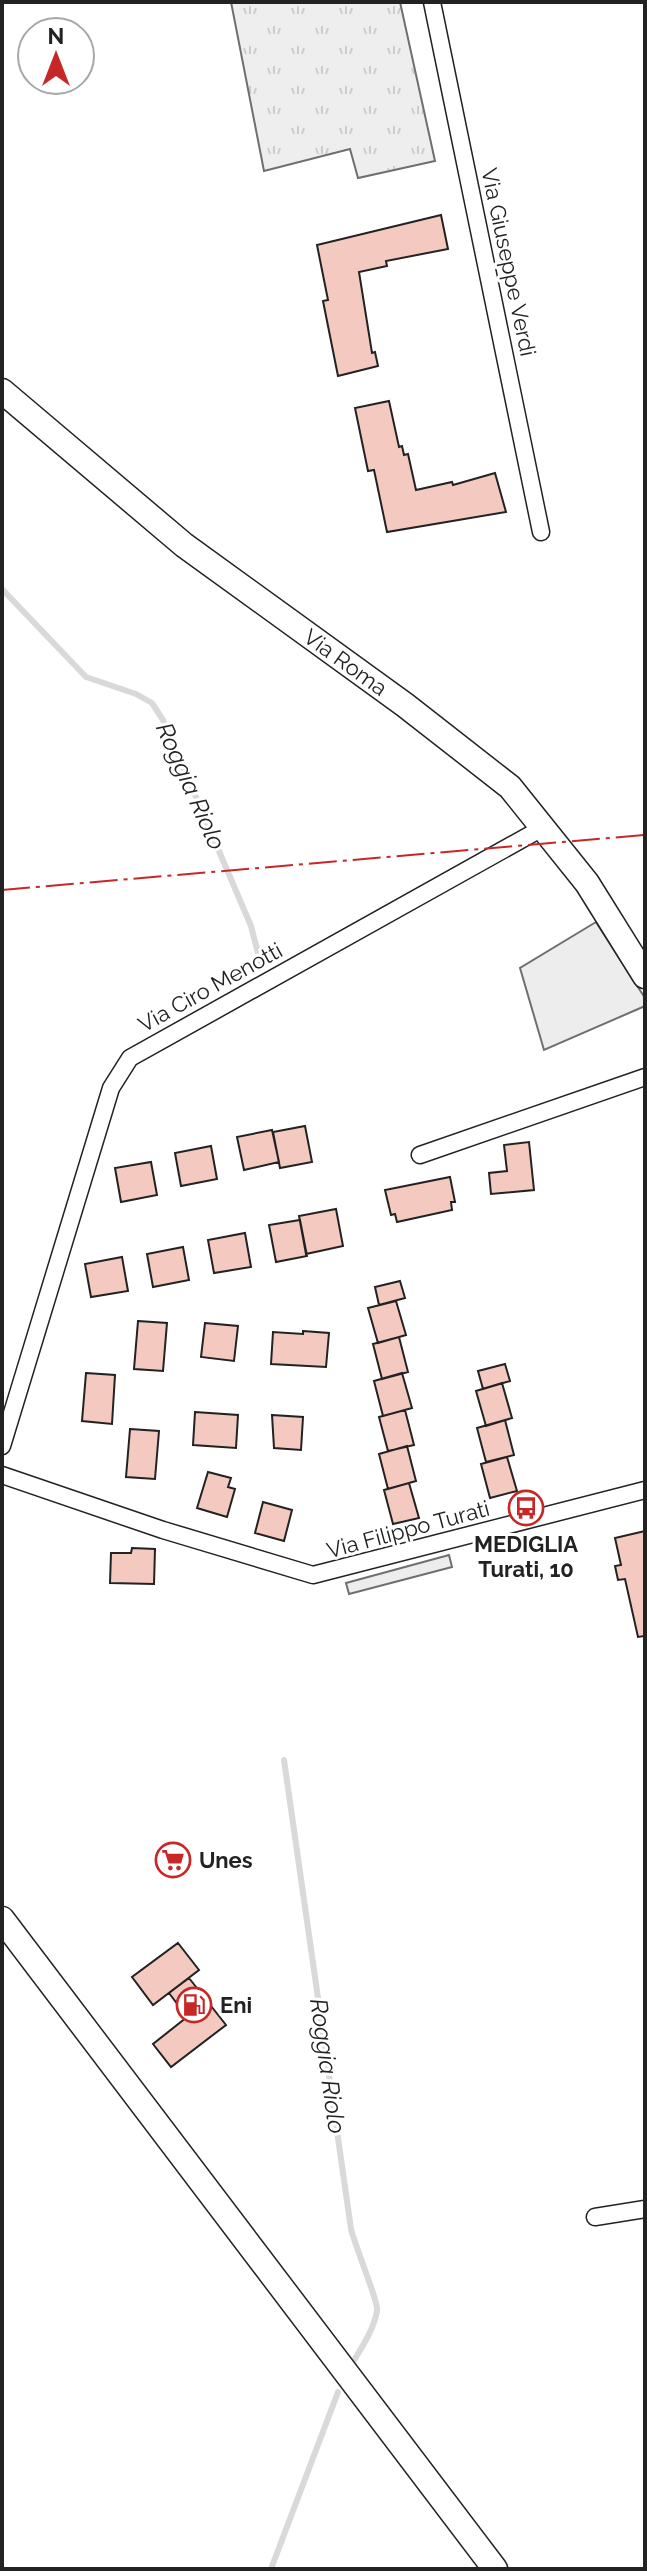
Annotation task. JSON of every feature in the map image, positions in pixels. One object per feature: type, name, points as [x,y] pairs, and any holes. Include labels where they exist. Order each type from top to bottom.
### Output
[{"type":"street","name":"Via Giuseppe Verdi","points":[[432,2],[541,532]]},
{"type":"street","name":"Via Roma","points":[[2,391],[184,545],[510,787],[587,883],[645,976]]},
{"type":"street","name":"Via Ciro Menotti","points":[[2,1446],[111,1088],[130,1058],[544,827]]},
{"type":"street","points":[[420,1155],[645,1077]]},
{"type":"street","name":"Via Filippo Turati","points":[[2,1475],[177,1535],[313,1575],[645,1490]]},
{"type":"street","points":[[2,1919],[495,2569]]},
{"type":"street","points":[[595,2217],[645,2209]]},
{"type":"green space","points":[[231,2],[400,2],[435,161],[358,178],[350,149],[264,171]]},
{"type":"shaded area","points":[[596,922],[645,998],[645,1006],[544,1050],[520,968]]},
{"type":"shaded area","points":[[449,1555],[452,1567],[349,1594],[346,1583]]},
{"type":"building","points":[[441,215],[448,249],[386,261],[387,266],[359,272],[372,353],[375,352],[378,366],[338,376],[323,301],[328,300],[317,245]]},
{"type":"building","points":[[389,401],[399,447],[402,446],[404,455],[408,454],[416,490],[452,482],[453,485],[495,473],[506,512],[387,532],[374,470],[368,471],[355,408]]},
{"type":"building","points":[[305,1126],[312,1162],[280,1168],[273,1132]]},
{"type":"building","points":[[272,1130],[279,1162],[244,1170],[237,1137]]},
{"type":"building","points":[[529,1142],[534,1190],[491,1194],[489,1173],[507,1171],[504,1145]]},
{"type":"building","points":[[211,1146],[217,1179],[181,1186],[175,1153]]},
{"type":"building","points":[[151,1162],[157,1195],[121,1202],[115,1168]]},
{"type":"building","points":[[450,1177],[455,1202],[451,1202],[452,1210],[397,1222],[395,1214],[391,1215],[385,1190]]},
{"type":"building","points":[[336,1209],[343,1246],[306,1254],[299,1216]]},
{"type":"building","points":[[300,1220],[307,1256],[276,1262],[269,1225]]},
{"type":"building","points":[[245,1233],[251,1267],[214,1273],[208,1240]]},
{"type":"building","points":[[183,1247],[189,1280],[153,1287],[147,1254]]},
{"type":"building","points":[[122,1257],[128,1291],[91,1297],[85,1264]]},
{"type":"building","points":[[400,1281],[405,1298],[379,1305],[375,1287]]},
{"type":"building","points":[[396,1301],[406,1335],[378,1343],[368,1308]]},
{"type":"building","points":[[138,1321],[167,1323],[163,1371],[134,1369]]},
{"type":"building","points":[[205,1323],[238,1326],[234,1361],[201,1357]]},
{"type":"building","points":[[303,1331],[329,1333],[326,1367],[271,1364],[273,1332],[303,1334]]},
{"type":"building","points":[[399,1337],[408,1372],[382,1379],[373,1344]]},
{"type":"building","points":[[505,1364],[510,1381],[483,1389],[478,1371]]},
{"type":"building","points":[[86,1373],[115,1375],[112,1424],[82,1421]]},
{"type":"building","points":[[402,1373],[412,1408],[383,1416],[374,1381]]},
{"type":"building","points":[[502,1383],[512,1418],[486,1426],[476,1391]]},
{"type":"building","points":[[405,1410],[414,1445],[388,1451],[379,1417]]},
{"type":"building","points":[[195,1412],[238,1415],[236,1448],[193,1445]]},
{"type":"building","points":[[272,1415],[303,1417],[301,1450],[274,1448]]},
{"type":"building","points":[[505,1420],[514,1455],[486,1462],[477,1428]]},
{"type":"building","points":[[130,1429],[159,1431],[155,1479],[126,1477]]},
{"type":"building","points":[[407,1446],[416,1481],[388,1489],[379,1454]]},
{"type":"building","points":[[507,1457],[517,1491],[490,1498],[481,1464]]},
{"type":"building","points":[[208,1472],[231,1478],[228,1487],[235,1489],[227,1517],[197,1508]]},
{"type":"building","points":[[409,1483],[419,1518],[393,1524],[384,1490]]},
{"type":"building","points":[[263,1502],[292,1510],[284,1541],[255,1533]]},
{"type":"building","points":[[645,1531],[645,1636],[638,1637],[625,1579],[618,1580],[615,1566],[621,1565],[615,1538]]},
{"type":"building","points":[[132,1548],[155,1549],[154,1584],[110,1583],[111,1553],[131,1553]]},
{"type":"building","points":[[178,1943],[199,1970],[153,2005],[132,1977]]},
{"type":"building","points":[[189,1978],[226,2025],[171,2067],[153,2044],[187,2017],[169,1993]]},
{"type":"waterway","name":"Roggia Riolo","points":[[2,589],[86,677],[136,694],[152,703],[163,720],[251,926],[260,961]]},
{"type":"waterway","name":"Roggia Riolo","points":[[284,1760],[351,2229],[377,2306],[370,2331],[353,2362]]},
{"type":"waterway","name":"Roggia Riolo","points":[[271,2569],[338,2392]]},
{"type":"power","points":[[2,890],[645,835]]},
{"type":"place","name":"MEDIGLIA Turati, 10","points":[[526,1508]]},
{"type":"place","name":"Unes","points":[[173,1860]]},
{"type":"place","name":"Eni","points":[[194,2005]]}]
